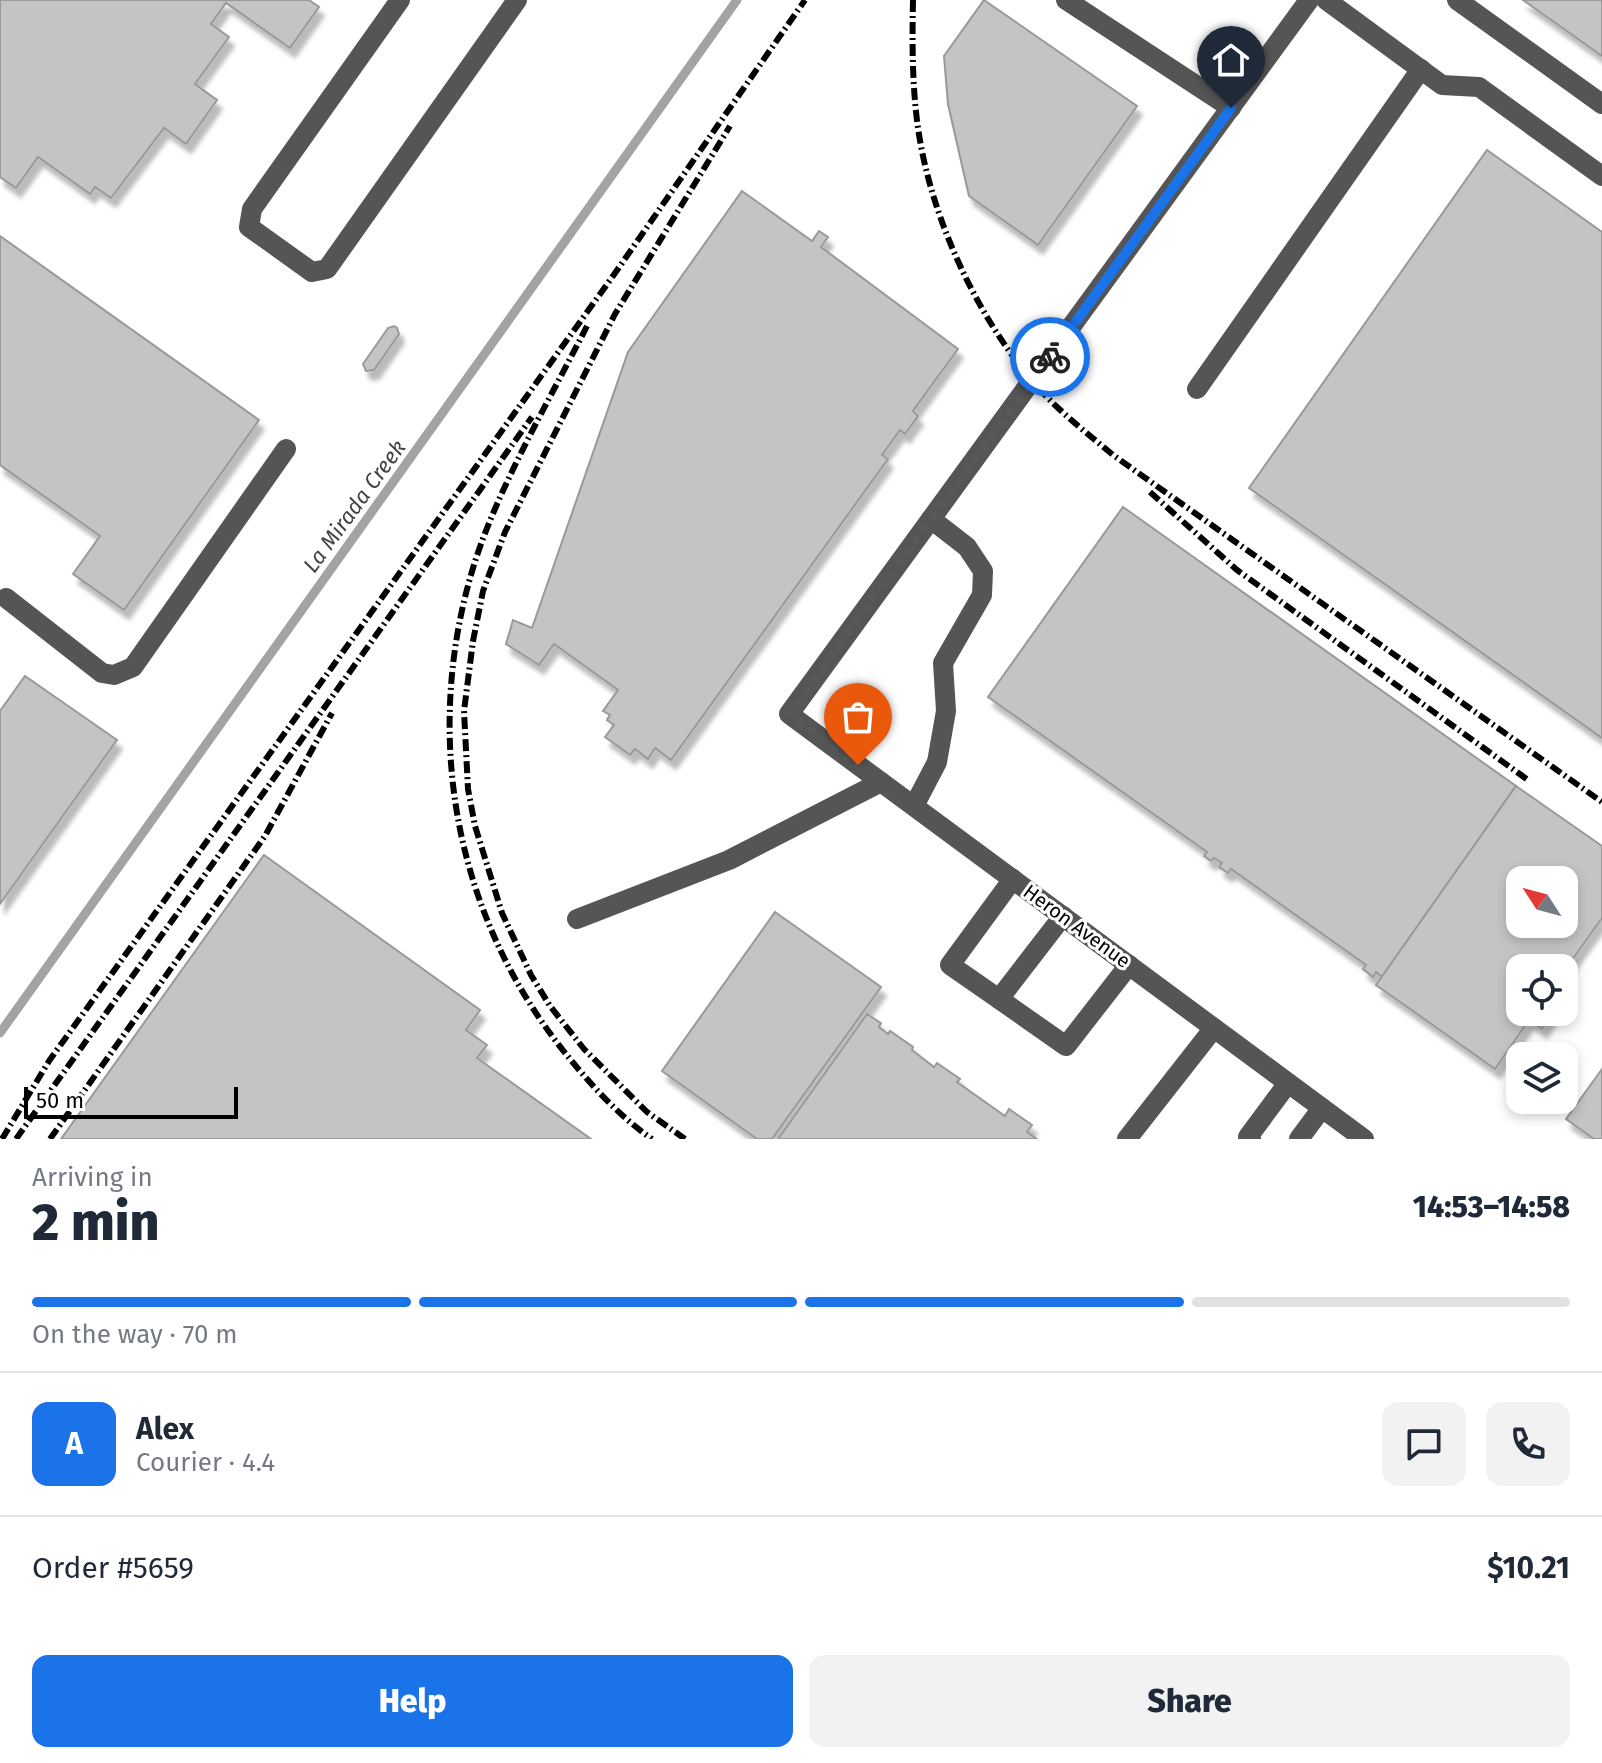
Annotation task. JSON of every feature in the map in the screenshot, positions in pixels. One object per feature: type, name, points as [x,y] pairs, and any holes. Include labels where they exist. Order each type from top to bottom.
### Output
[{"type":"street","points":[[400,0],[252,209],[249,227],[312,272],[327,269],[517,0]]},
{"type":"street","points":[[1066,0],[1231,108]]},
{"type":"street","points":[[914,806],[937,762],[946,711],[943,663],[982,595],[983,571],[967,547],[931,519],[1309,0]]},
{"type":"street","points":[[1326,0],[1442,85],[1479,87],[1602,176]]},
{"type":"street","points":[[1457,0],[1602,104]]},
{"type":"street","points":[[1197,389],[1421,69]]},
{"type":"street","points":[[2,599],[102,673],[114,675],[133,667],[286,449]]},
{"type":"street","name":"Heron Avenue","points":[[931,519],[789,714],[1322,1108],[1354,1136]]},
{"type":"street","points":[[577,919],[729,860],[881,782]]},
{"type":"street","points":[[1013,879],[950,965],[1066,1046],[1129,965]]},
{"type":"street","points":[[999,999],[1063,916]]},
{"type":"street","points":[[1127,1139],[1214,1028]]},
{"type":"street","points":[[1251,1139],[1248,1137],[1288,1083]]},
{"type":"street","points":[[1299,1139],[1322,1108]]},
{"type":"building","points":[[0,0],[309,0],[319,7],[290,48],[226,3],[211,24],[229,37],[195,84],[217,100],[186,144],[164,128],[111,198],[95,187],[90,194],[38,157],[16,188],[0,177]]},
{"type":"building","points":[[984,0],[1137,106],[1038,245],[969,196],[948,104],[944,56]]},
{"type":"building","points":[[1523,0],[1602,0],[1602,56]]},
{"type":"building","points":[[1487,150],[1602,232],[1602,738],[1249,488]]},
{"type":"building","points":[[742,191],[812,241],[819,231],[828,237],[821,247],[958,349],[913,411],[918,416],[905,434],[900,430],[882,455],[888,459],[671,760],[655,748],[648,759],[635,749],[630,755],[605,737],[614,725],[607,720],[610,715],[603,711],[618,690],[554,644],[539,665],[506,644],[513,620],[532,628],[628,352]]},
{"type":"building","points":[[0,236],[259,420],[124,610],[73,574],[100,536],[0,465]]},
{"type":"building","points":[[394,326],[399,334],[374,370],[366,371],[363,364],[388,328]]},
{"type":"building","points":[[1123,507],[1516,786],[1382,977],[1376,972],[1373,977],[1363,969],[1366,965],[1231,869],[1228,873],[1219,867],[1222,863],[1214,858],[1211,861],[1204,856],[1207,852],[988,697]]},
{"type":"building","points":[[25,676],[117,740],[0,904],[0,711]]},
{"type":"building","points":[[1516,786],[1602,846],[1602,918],[1576,954],[1506,954],[1506,1026],[1525,1026],[1514,1042],[1506,1042],[1506,1053],[1495,1069],[1376,985]]},
{"type":"building","points":[[264,855],[480,1010],[466,1030],[487,1045],[477,1058],[591,1139],[61,1139]]},
{"type":"building","points":[[775,912],[881,987],[772,1139],[757,1139],[662,1071]]},
{"type":"building","points":[[867,1014],[881,1023],[879,1027],[888,1034],[890,1031],[913,1047],[912,1050],[934,1067],[937,1063],[960,1079],[957,1082],[1005,1116],[1009,1109],[1032,1125],[1027,1132],[1037,1139],[778,1139]]},
{"type":"building","points":[[1602,1069],[1602,1139],[1594,1139],[1566,1119],[1570,1114],[1578,1114],[1578,1102]]},
{"type":"waterway","name":"La Mirada Creek","points":[[0,1033],[737,0]]},
{"type":"railway","points":[[2,1139],[49,1061],[613,276],[805,0]]},
{"type":"railway","points":[[913,0],[913,73],[918,128],[940,216],[970,287],[1010,352],[1033,381],[1064,413],[1113,455],[1602,802]]},
{"type":"railway","points":[[685,1139],[647,1112],[584,1049],[550,1006],[531,975],[502,913],[475,826],[468,789],[464,711],[483,591],[505,532],[615,314],[730,126]]},
{"type":"railway","points":[[587,326],[510,476],[473,568],[458,631],[450,696],[451,759],[459,823],[474,884],[497,944],[528,1001],[566,1054],[606,1100],[652,1139]]},
{"type":"railway","points":[[16,1139],[532,417]]},
{"type":"railway","points":[[1150,492],[1237,570],[1528,780]]},
{"type":"railway","points":[[50,1139],[265,836],[332,713]]},
{"type":"way so far","points":[[858,765],[789,714],[1050,357]]},
{"type":"route","points":[[1050,357],[1231,108]]}]
